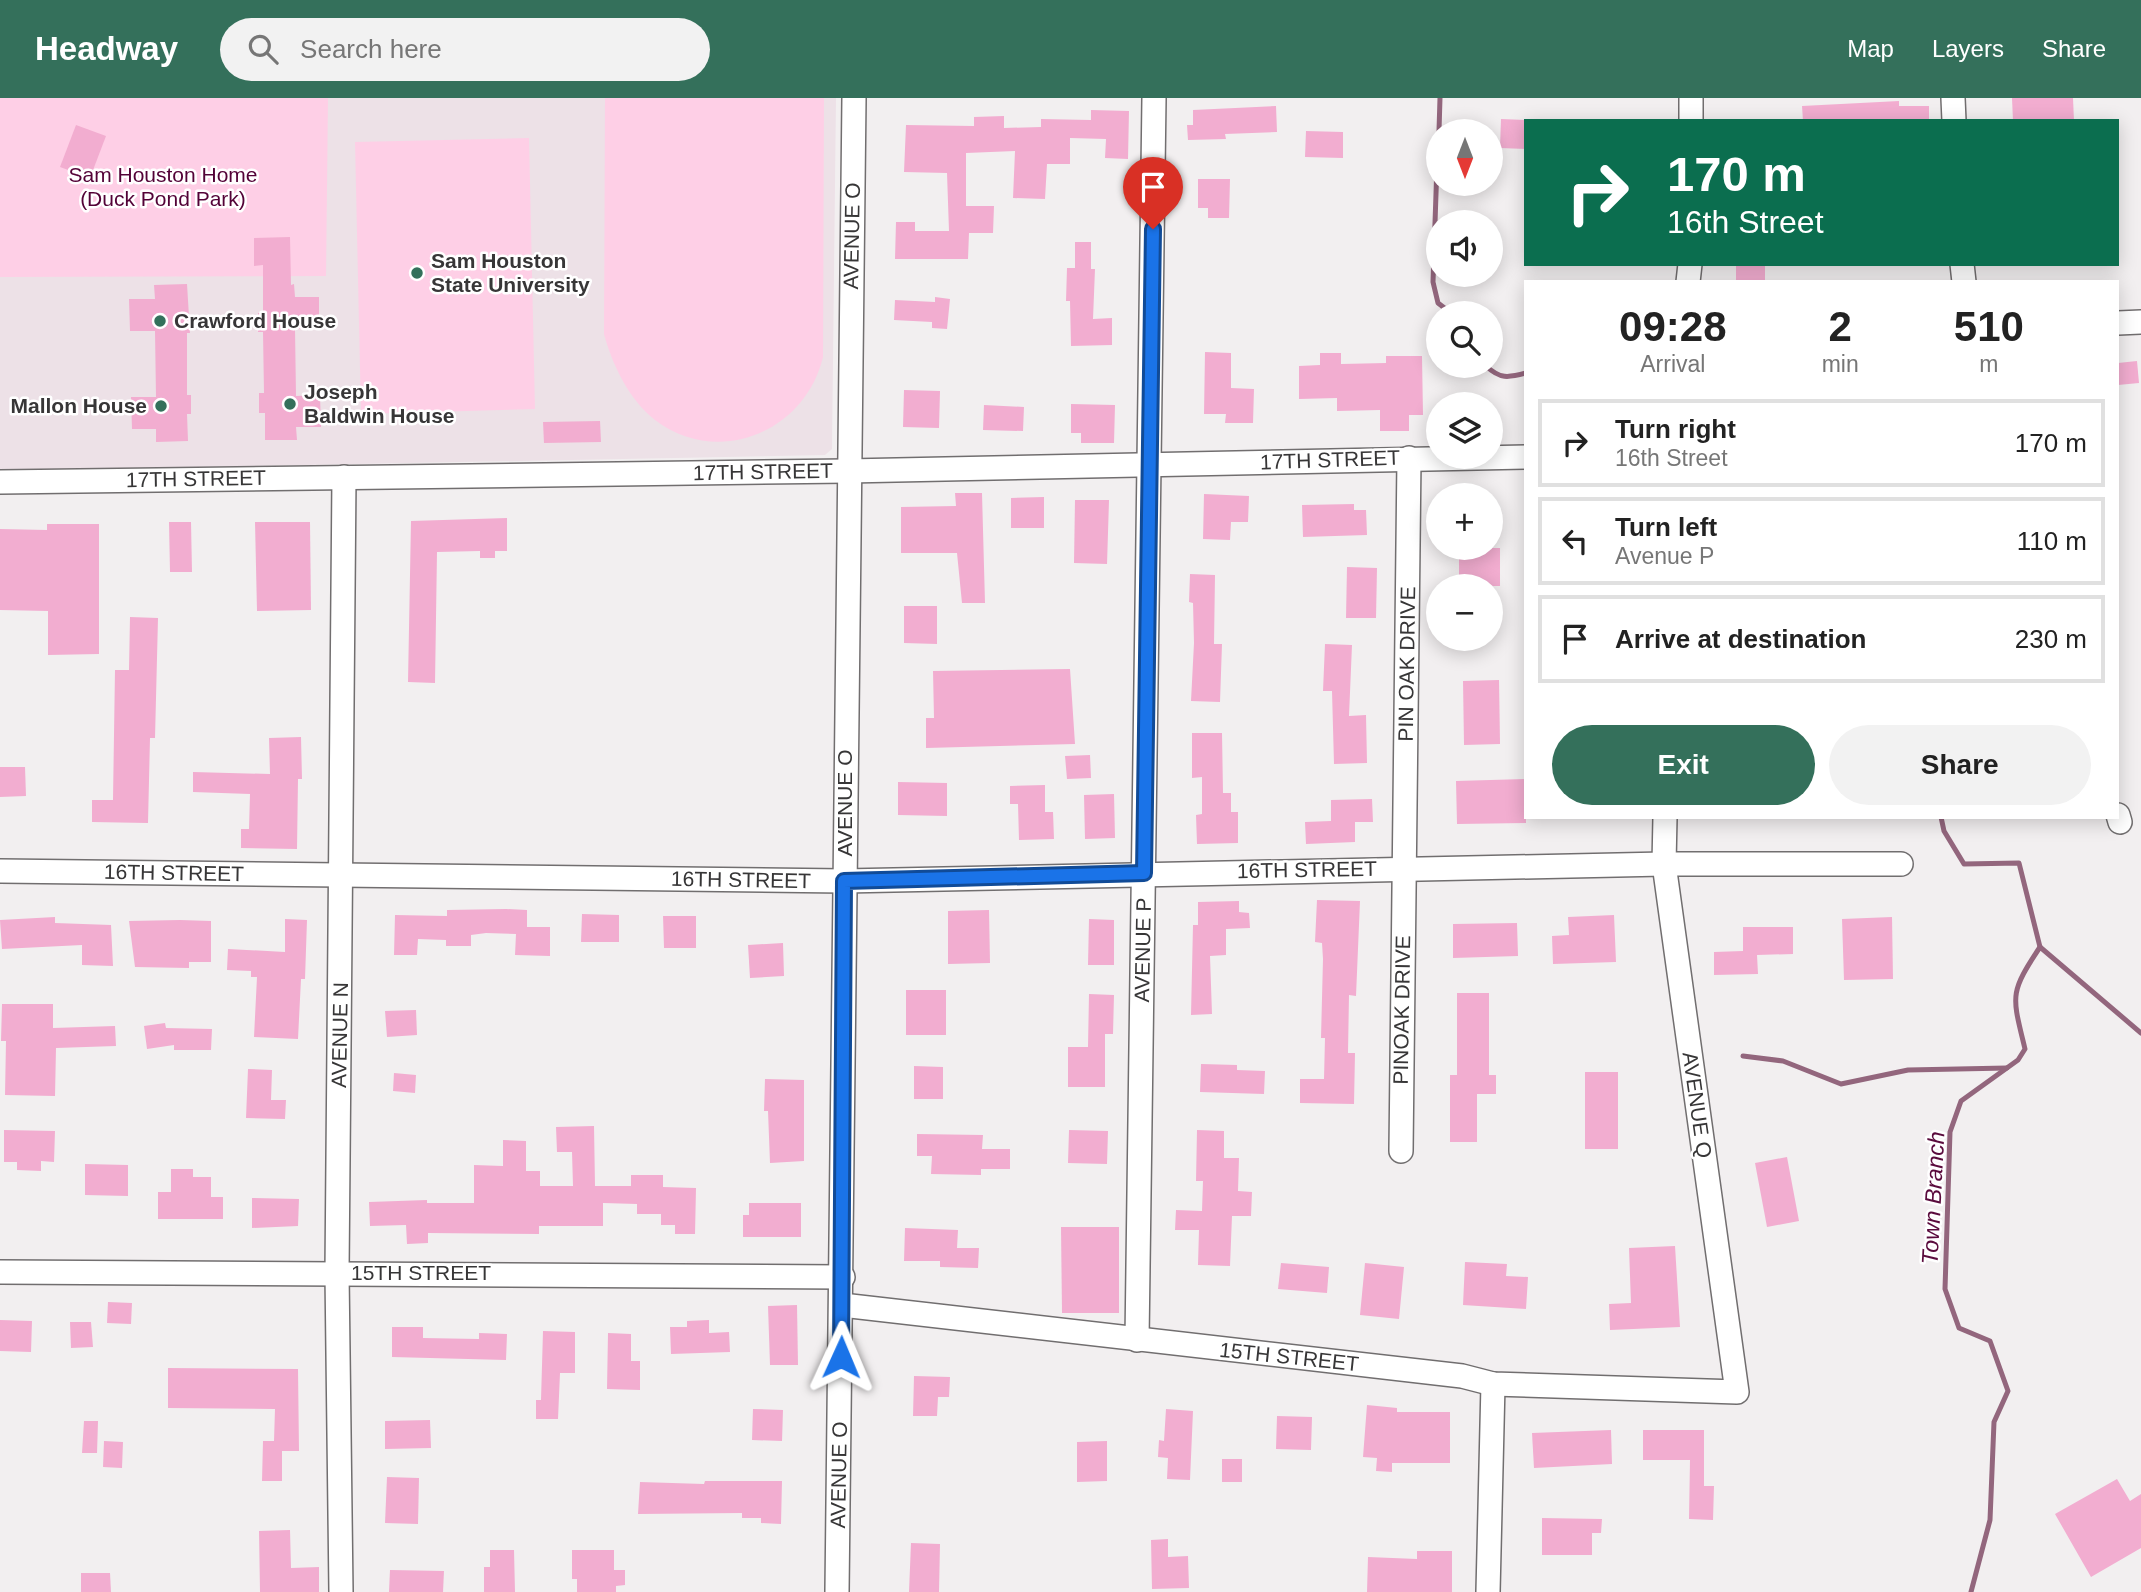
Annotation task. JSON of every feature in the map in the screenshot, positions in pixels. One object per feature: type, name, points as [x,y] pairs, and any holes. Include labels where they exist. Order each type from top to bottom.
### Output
[{"type":"street","name":"AVENUE O","points":[[837,1592],[843,1277],[844,881],[854,98]]},
{"type":"street","name":"AVENUE P","points":[[1137,1340],[1154,98]]},
{"type":"street","points":[[1691,98],[1691,119]]},
{"type":"street","points":[[1952,98],[1954,119]]},
{"type":"street","points":[[2119,323],[2141,322]]},
{"type":"street","name":"17TH STREET","points":[[0,482],[848,471],[1524,457]]},
{"type":"street","name":"PIN OAK DRIVE","points":[[1404,869],[1409,458]]},
{"type":"street","name":"AVENUE N","points":[[341,1592],[337,1273],[344,477]]},
{"type":"street","name":"AVENUE Q","points":[[1665,819],[1664,864],[1737,1392]]},
{"type":"street","name":"16TH STREET","points":[[0,871],[844,881],[1664,864],[1901,864]]},
{"type":"street","name":"PINOAK DRIVE","points":[[1401,1151],[1404,869]]},
{"type":"street","name":"15TH STREET","points":[[0,1272],[843,1277]]},
{"type":"street","name":"15TH STREET","points":[[842,1305],[1462,1376],[1493,1384],[1737,1392]]},
{"type":"street","points":[[1488,1592],[1493,1384]]},
{"type":"shaded area","name":"Sam Houston State University","points":[[0,98],[836,98],[832,449],[825,455],[0,471]]},
{"type":"green space","name":"Sam Houston Home (Duck Pond Park)","points":[[0,98],[328,98],[326,276],[0,277]]},
{"type":"green space","points":[[605,98],[824,98],[823,357],[813,383],[798,405],[779,423],[756,435],[731,441],[705,441],[680,434],[646,412],[617,369],[604,334]]},
{"type":"green space","points":[[529,138],[535,409],[361,414],[355,142]]},
{"type":"building","points":[[2012,98],[2073,98],[2074,119],[2013,119]]},
{"type":"building","points":[[1899,101],[1899,106],[1929,106],[1929,119],[1803,119],[1802,106]]},
{"type":"building","points":[[1276,106],[1277,132],[1225,134],[1226,139],[1188,140],[1187,125],[1193,125],[1193,110]]},
{"type":"building","points":[[1091,110],[1129,111],[1128,159],[1105,158],[1106,139],[1070,138],[1070,164],[1047,164],[1045,199],[1013,198],[1015,151],[966,153],[966,206],[994,206],[993,233],[969,233],[968,259],[895,259],[896,222],[915,222],[915,231],[949,231],[947,173],[904,172],[906,125],[974,126],[974,117],[1004,116],[1004,128],[1041,127],[1041,119],[1091,120]]},
{"type":"building","points":[[1503,119],[1524,120],[1524,149],[1503,148]]},
{"type":"building","points":[[76,125],[106,136],[90,178],[60,167]]},
{"type":"building","points":[[1306,131],[1343,132],[1343,158],[1305,157]]},
{"type":"building","points":[[1198,179],[1230,179],[1229,218],[1208,218],[1208,208],[1198,208]]},
{"type":"building","points":[[290,237],[291,285],[294,284],[295,297],[319,297],[319,329],[295,329],[296,396],[320,395],[321,427],[296,427],[297,440],[265,440],[265,413],[259,413],[259,393],[264,393],[263,332],[258,332],[258,313],[263,313],[263,265],[254,266],[254,238]]},
{"type":"building","points":[[1075,242],[1091,242],[1091,269],[1095,269],[1093,319],[1112,318],[1112,345],[1071,346],[1070,301],[1066,301],[1067,268],[1075,268]]},
{"type":"building","points":[[1736,266],[1765,266],[1765,280],[1736,280]]},
{"type":"building","points":[[187,284],[190,333],[187,333],[187,395],[191,395],[191,414],[187,414],[188,441],[156,442],[156,429],[132,429],[131,397],[156,397],[155,331],[130,331],[129,299],[155,299],[154,285]]},
{"type":"building","points":[[935,297],[950,299],[947,329],[932,328],[932,322],[894,320],[895,300],[935,302]]},
{"type":"building","points":[[1205,352],[1231,353],[1231,388],[1254,389],[1253,423],[1225,423],[1226,414],[1204,414]]},
{"type":"building","points":[[1320,353],[1341,353],[1341,364],[1386,363],[1386,356],[1422,356],[1423,415],[1409,415],[1409,431],[1380,431],[1380,410],[1337,411],[1337,398],[1299,399],[1299,366],[1320,365]]},
{"type":"building","points":[[2137,361],[2139,383],[2119,385],[2119,363]]},
{"type":"building","points":[[904,390],[940,391],[939,428],[903,427]]},
{"type":"building","points":[[1071,404],[1115,405],[1114,443],[1081,443],[1081,433],[1071,433]]},
{"type":"building","points":[[984,405],[1024,407],[1023,431],[983,430]]},
{"type":"building","points":[[600,421],[601,442],[544,443],[543,422]]},
{"type":"building","points":[[955,493],[982,493],[985,603],[962,603],[957,553],[901,553],[901,507],[956,506]]},
{"type":"building","points":[[1204,494],[1249,496],[1248,522],[1231,522],[1230,540],[1203,539]]},
{"type":"building","points":[[1044,497],[1044,528],[1011,528],[1011,498]]},
{"type":"building","points":[[1075,500],[1109,500],[1107,564],[1074,563]]},
{"type":"building","points":[[1354,504],[1354,510],[1366,510],[1367,535],[1303,537],[1302,505]]},
{"type":"building","points":[[507,518],[507,551],[495,551],[495,558],[480,558],[480,551],[437,552],[435,683],[408,682],[411,521]]},
{"type":"building","points":[[169,522],[191,522],[192,572],[170,572]]},
{"type":"building","points":[[255,522],[310,522],[311,610],[257,611]]},
{"type":"building","points":[[47,524],[99,524],[99,654],[48,655],[48,611],[0,610],[0,529],[47,530]]},
{"type":"building","points":[[1459,560],[1500,560],[1500,574],[1459,574]]},
{"type":"building","points":[[1347,567],[1377,568],[1376,618],[1346,618]]},
{"type":"building","points":[[1190,574],[1215,575],[1214,644],[1222,644],[1220,702],[1191,701],[1194,643],[1193,603],[1189,602]]},
{"type":"building","points":[[904,606],[937,606],[937,644],[904,643]]},
{"type":"building","points":[[130,617],[158,618],[155,738],[150,738],[148,823],[92,822],[92,800],[113,800],[115,670],[129,670]]},
{"type":"building","points":[[1325,644],[1352,645],[1349,716],[1366,715],[1367,763],[1334,764],[1332,691],[1323,691]]},
{"type":"building","points":[[1070,669],[1075,744],[926,748],[926,718],[934,718],[933,671]]},
{"type":"building","points":[[1499,680],[1500,744],[1464,745],[1463,681]]},
{"type":"building","points":[[1192,733],[1222,733],[1223,793],[1231,793],[1231,812],[1238,812],[1238,843],[1197,844],[1196,815],[1202,814],[1202,777],[1192,778]]},
{"type":"building","points":[[301,737],[302,779],[298,779],[297,849],[241,848],[241,829],[249,829],[250,794],[193,792],[193,772],[270,774],[269,738]]},
{"type":"building","points":[[1090,755],[1091,778],[1067,779],[1065,756]]},
{"type":"building","points":[[0,767],[25,767],[26,796],[0,797]]},
{"type":"building","points":[[1524,779],[1526,823],[1457,824],[1456,781]]},
{"type":"building","points":[[898,782],[947,783],[947,816],[898,815]]},
{"type":"building","points":[[1045,785],[1045,812],[1053,812],[1054,839],[1019,840],[1018,804],[1010,804],[1010,786]]},
{"type":"building","points":[[1114,794],[1115,838],[1085,839],[1084,795]]},
{"type":"building","points":[[1372,799],[1373,822],[1355,822],[1355,842],[1306,844],[1305,822],[1331,821],[1331,800]]},
{"type":"building","points":[[1317,900],[1360,901],[1356,996],[1349,995],[1348,1053],[1355,1053],[1354,1104],[1300,1103],[1300,1079],[1324,1079],[1325,1038],[1321,1038],[1323,959],[1322,943],[1315,942]]},
{"type":"building","points":[[1239,901],[1239,912],[1249,913],[1250,928],[1226,929],[1226,955],[1210,956],[1212,1014],[1191,1015],[1193,925],[1198,925],[1198,902]]},
{"type":"building","points":[[447,910],[527,910],[527,927],[550,927],[550,956],[515,955],[516,934],[486,933],[471,935],[471,946],[446,946],[446,940],[418,939],[417,955],[394,955],[395,915],[447,916]]},
{"type":"building","points":[[989,910],[990,963],[948,964],[948,911]]},
{"type":"building","points":[[582,914],[619,915],[619,942],[581,942]]},
{"type":"building","points":[[1614,915],[1616,962],[1553,964],[1552,936],[1569,935],[1568,917]]},
{"type":"building","points":[[663,916],[696,916],[696,948],[664,948]]},
{"type":"building","points":[[55,917],[55,923],[111,925],[113,966],[82,965],[82,945],[2,949],[0,920]]},
{"type":"building","points":[[1892,917],[1893,979],[1844,980],[1842,919]]},
{"type":"building","points":[[285,919],[307,920],[305,979],[301,979],[298,1039],[254,1037],[257,977],[251,977],[251,971],[227,970],[228,949],[285,952]]},
{"type":"building","points":[[1089,919],[1114,920],[1114,965],[1088,965]]},
{"type":"building","points":[[129,921],[211,921],[211,962],[189,962],[189,968],[135,967]]},
{"type":"building","points":[[1517,923],[1518,956],[1453,958],[1453,924]]},
{"type":"building","points":[[1743,927],[1793,927],[1793,954],[1757,955],[1758,974],[1714,975],[1714,952],[1743,951]]},
{"type":"building","points":[[783,943],[784,976],[750,978],[748,945]]},
{"type":"building","points":[[906,990],[946,990],[946,1035],[906,1035]]},
{"type":"building","points":[[1457,993],[1489,993],[1489,1075],[1496,1075],[1496,1094],[1477,1094],[1477,1142],[1450,1142],[1450,1075],[1457,1075]]},
{"type":"building","points":[[1089,994],[1114,995],[1113,1034],[1105,1034],[1105,1087],[1068,1087],[1068,1047],[1088,1047]]},
{"type":"building","points":[[2,1004],[53,1004],[53,1028],[115,1026],[116,1046],[56,1048],[55,1096],[5,1095],[6,1041],[1,1041]]},
{"type":"building","points":[[416,1010],[417,1035],[387,1037],[385,1011]]},
{"type":"building","points":[[165,1023],[166,1028],[212,1029],[211,1050],[174,1050],[174,1045],[147,1049],[144,1026]]},
{"type":"building","points":[[1201,1064],[1237,1065],[1237,1070],[1265,1071],[1264,1094],[1200,1092]]},
{"type":"building","points":[[914,1066],[943,1067],[943,1099],[914,1099]]},
{"type":"building","points":[[248,1069],[272,1070],[271,1100],[286,1100],[285,1119],[246,1118]]},
{"type":"building","points":[[1585,1072],[1618,1072],[1618,1149],[1585,1149]]},
{"type":"building","points":[[394,1073],[416,1075],[415,1093],[393,1091]]},
{"type":"building","points":[[765,1079],[804,1080],[804,1161],[770,1163],[768,1111],[764,1111]]},
{"type":"building","points":[[594,1126],[595,1186],[631,1186],[631,1175],[663,1175],[663,1187],[696,1188],[695,1234],[675,1234],[675,1225],[661,1225],[661,1214],[637,1214],[637,1204],[603,1203],[603,1226],[539,1226],[539,1234],[428,1233],[428,1243],[407,1244],[406,1225],[370,1226],[369,1202],[427,1200],[427,1203],[474,1203],[474,1165],[503,1166],[503,1140],[526,1141],[526,1171],[540,1171],[540,1186],[573,1186],[572,1152],[557,1152],[556,1127]]},
{"type":"building","points":[[4,1130],[55,1131],[54,1162],[41,1161],[41,1171],[17,1170],[17,1162],[4,1162]]},
{"type":"building","points":[[1069,1130],[1108,1131],[1107,1164],[1068,1163]]},
{"type":"building","points":[[1197,1130],[1224,1131],[1224,1158],[1239,1158],[1238,1191],[1252,1192],[1251,1216],[1232,1216],[1230,1266],[1198,1265],[1199,1230],[1175,1230],[1176,1210],[1202,1211],[1203,1181],[1196,1181]]},
{"type":"building","points":[[917,1134],[983,1135],[982,1149],[1010,1149],[1010,1169],[981,1169],[981,1175],[931,1174],[932,1156],[917,1156]]},
{"type":"building","points":[[1787,1157],[1799,1221],[1767,1227],[1755,1163]]},
{"type":"building","points":[[85,1164],[128,1165],[128,1196],[85,1195]]},
{"type":"building","points":[[171,1169],[193,1169],[193,1177],[211,1177],[211,1197],[223,1197],[223,1219],[158,1219],[158,1192],[171,1192]]},
{"type":"building","points":[[252,1198],[299,1199],[298,1226],[252,1228]]},
{"type":"building","points":[[749,1203],[801,1203],[801,1237],[743,1237],[743,1215],[749,1215]]},
{"type":"building","points":[[1061,1227],[1119,1227],[1119,1313],[1062,1313]]},
{"type":"building","points":[[905,1228],[958,1230],[957,1248],[979,1248],[978,1268],[940,1267],[940,1261],[904,1261]]},
{"type":"building","points":[[1675,1246],[1680,1327],[1610,1330],[1609,1304],[1631,1303],[1629,1248]]},
{"type":"building","points":[[1465,1262],[1507,1264],[1506,1276],[1528,1277],[1526,1309],[1463,1305]]},
{"type":"building","points":[[1281,1263],[1329,1267],[1327,1293],[1278,1289]]},
{"type":"building","points":[[1365,1263],[1404,1267],[1399,1319],[1360,1315]]},
{"type":"building","points":[[108,1302],[132,1303],[131,1324],[107,1323]]},
{"type":"building","points":[[797,1305],[798,1365],[770,1365],[768,1306]]},
{"type":"building","points":[[0,1320],[32,1321],[31,1352],[0,1351]]},
{"type":"building","points":[[709,1320],[709,1333],[729,1332],[730,1352],[671,1354],[670,1327],[687,1327],[687,1321]]},
{"type":"building","points":[[70,1322],[91,1322],[93,1347],[71,1348]]},
{"type":"building","points":[[392,1327],[423,1327],[423,1338],[479,1339],[479,1333],[507,1334],[506,1360],[392,1357]]},
{"type":"building","points":[[543,1331],[575,1332],[575,1373],[560,1373],[558,1419],[536,1419],[536,1400],[541,1400]]},
{"type":"building","points":[[608,1333],[631,1334],[631,1361],[640,1361],[640,1390],[607,1389]]},
{"type":"building","points":[[168,1368],[298,1369],[299,1451],[282,1451],[282,1481],[262,1481],[263,1441],[274,1441],[275,1409],[168,1408]]},
{"type":"building","points":[[914,1376],[950,1377],[949,1397],[938,1397],[937,1416],[913,1416]]},
{"type":"building","points":[[1367,1405],[1397,1408],[1397,1412],[1450,1412],[1450,1463],[1392,1463],[1392,1472],[1376,1471],[1377,1458],[1363,1457]]},
{"type":"building","points":[[753,1409],[783,1410],[782,1441],[752,1440]]},
{"type":"building","points":[[1166,1409],[1193,1411],[1190,1480],[1167,1479],[1168,1458],[1158,1457],[1159,1440],[1164,1441]]},
{"type":"building","points":[[1277,1416],[1312,1417],[1311,1450],[1276,1449]]},
{"type":"building","points":[[430,1420],[431,1448],[385,1449],[385,1421]]},
{"type":"building","points":[[84,1421],[98,1421],[97,1453],[82,1453]]},
{"type":"building","points":[[1611,1430],[1612,1464],[1534,1468],[1532,1433]]},
{"type":"building","points":[[1643,1430],[1704,1430],[1704,1486],[1714,1486],[1713,1520],[1689,1519],[1690,1460],[1643,1460]]},
{"type":"building","points":[[104,1441],[123,1442],[122,1468],[103,1467]]},
{"type":"building","points":[[1107,1441],[1107,1481],[1077,1482],[1077,1442]]},
{"type":"building","points":[[1222,1459],[1242,1459],[1242,1482],[1222,1482]]},
{"type":"building","points":[[387,1477],[419,1478],[418,1524],[385,1523]]},
{"type":"building","points":[[2117,1479],[2130,1501],[2141,1494],[2141,1548],[2091,1577],[2055,1514]]},
{"type":"building","points":[[705,1481],[782,1481],[781,1524],[761,1523],[761,1518],[742,1518],[742,1513],[638,1514],[640,1482],[704,1484]]},
{"type":"building","points":[[1542,1518],[1602,1519],[1601,1533],[1592,1533],[1592,1555],[1542,1555]]},
{"type":"building","points":[[290,1530],[291,1568],[319,1567],[319,1592],[260,1592],[259,1531]]},
{"type":"building","points":[[1168,1539],[1168,1557],[1188,1556],[1189,1588],[1152,1589],[1151,1540]]},
{"type":"building","points":[[911,1543],[940,1544],[939,1592],[909,1592]]},
{"type":"building","points":[[490,1550],[514,1550],[515,1592],[484,1592],[484,1567],[490,1567]]},
{"type":"building","points":[[572,1550],[614,1550],[614,1570],[625,1570],[625,1585],[616,1586],[616,1592],[577,1592],[577,1579],[572,1579]]},
{"type":"building","points":[[1417,1551],[1452,1551],[1452,1592],[1367,1592],[1368,1557],[1417,1559]]},
{"type":"building","points":[[390,1570],[444,1571],[443,1592],[389,1592]]},
{"type":"building","points":[[81,1573],[110,1573],[111,1592],[81,1592]]},
{"type":"waterway","points":[[1439,119],[1440,98]]},
{"type":"waterway","points":[[1436,196],[1433,282],[1438,301]]},
{"type":"waterway","points":[[1503,376],[1524,374]]},
{"type":"waterway","points":[[1941,819],[1944,831],[1964,864],[2019,863],[2040,947]]},
{"type":"waterway","name":"Town Branch","points":[[1971,1592],[1990,1520],[1994,1422],[2008,1391],[1990,1341],[1959,1328],[1945,1289],[1950,1132],[1961,1101],[2018,1060],[2025,1049],[2016,995],[2023,975],[2040,947],[2141,1033]]},
{"type":"waterway","points":[[1743,1056],[1783,1061],[1841,1084],[1908,1070],[2007,1068]]},
{"type":"place","name":"Sam Houston State University","points":[[417,273]]},
{"type":"place","name":"Crawford House","points":[[160,321]]},
{"type":"place","name":"Joseph Baldwin House","points":[[290,404]]},
{"type":"place","name":"Mallon House","points":[[161,406]]},
{"type":"route","points":[[841,1357],[844,881],[1144,873],[1153,229]]}]
